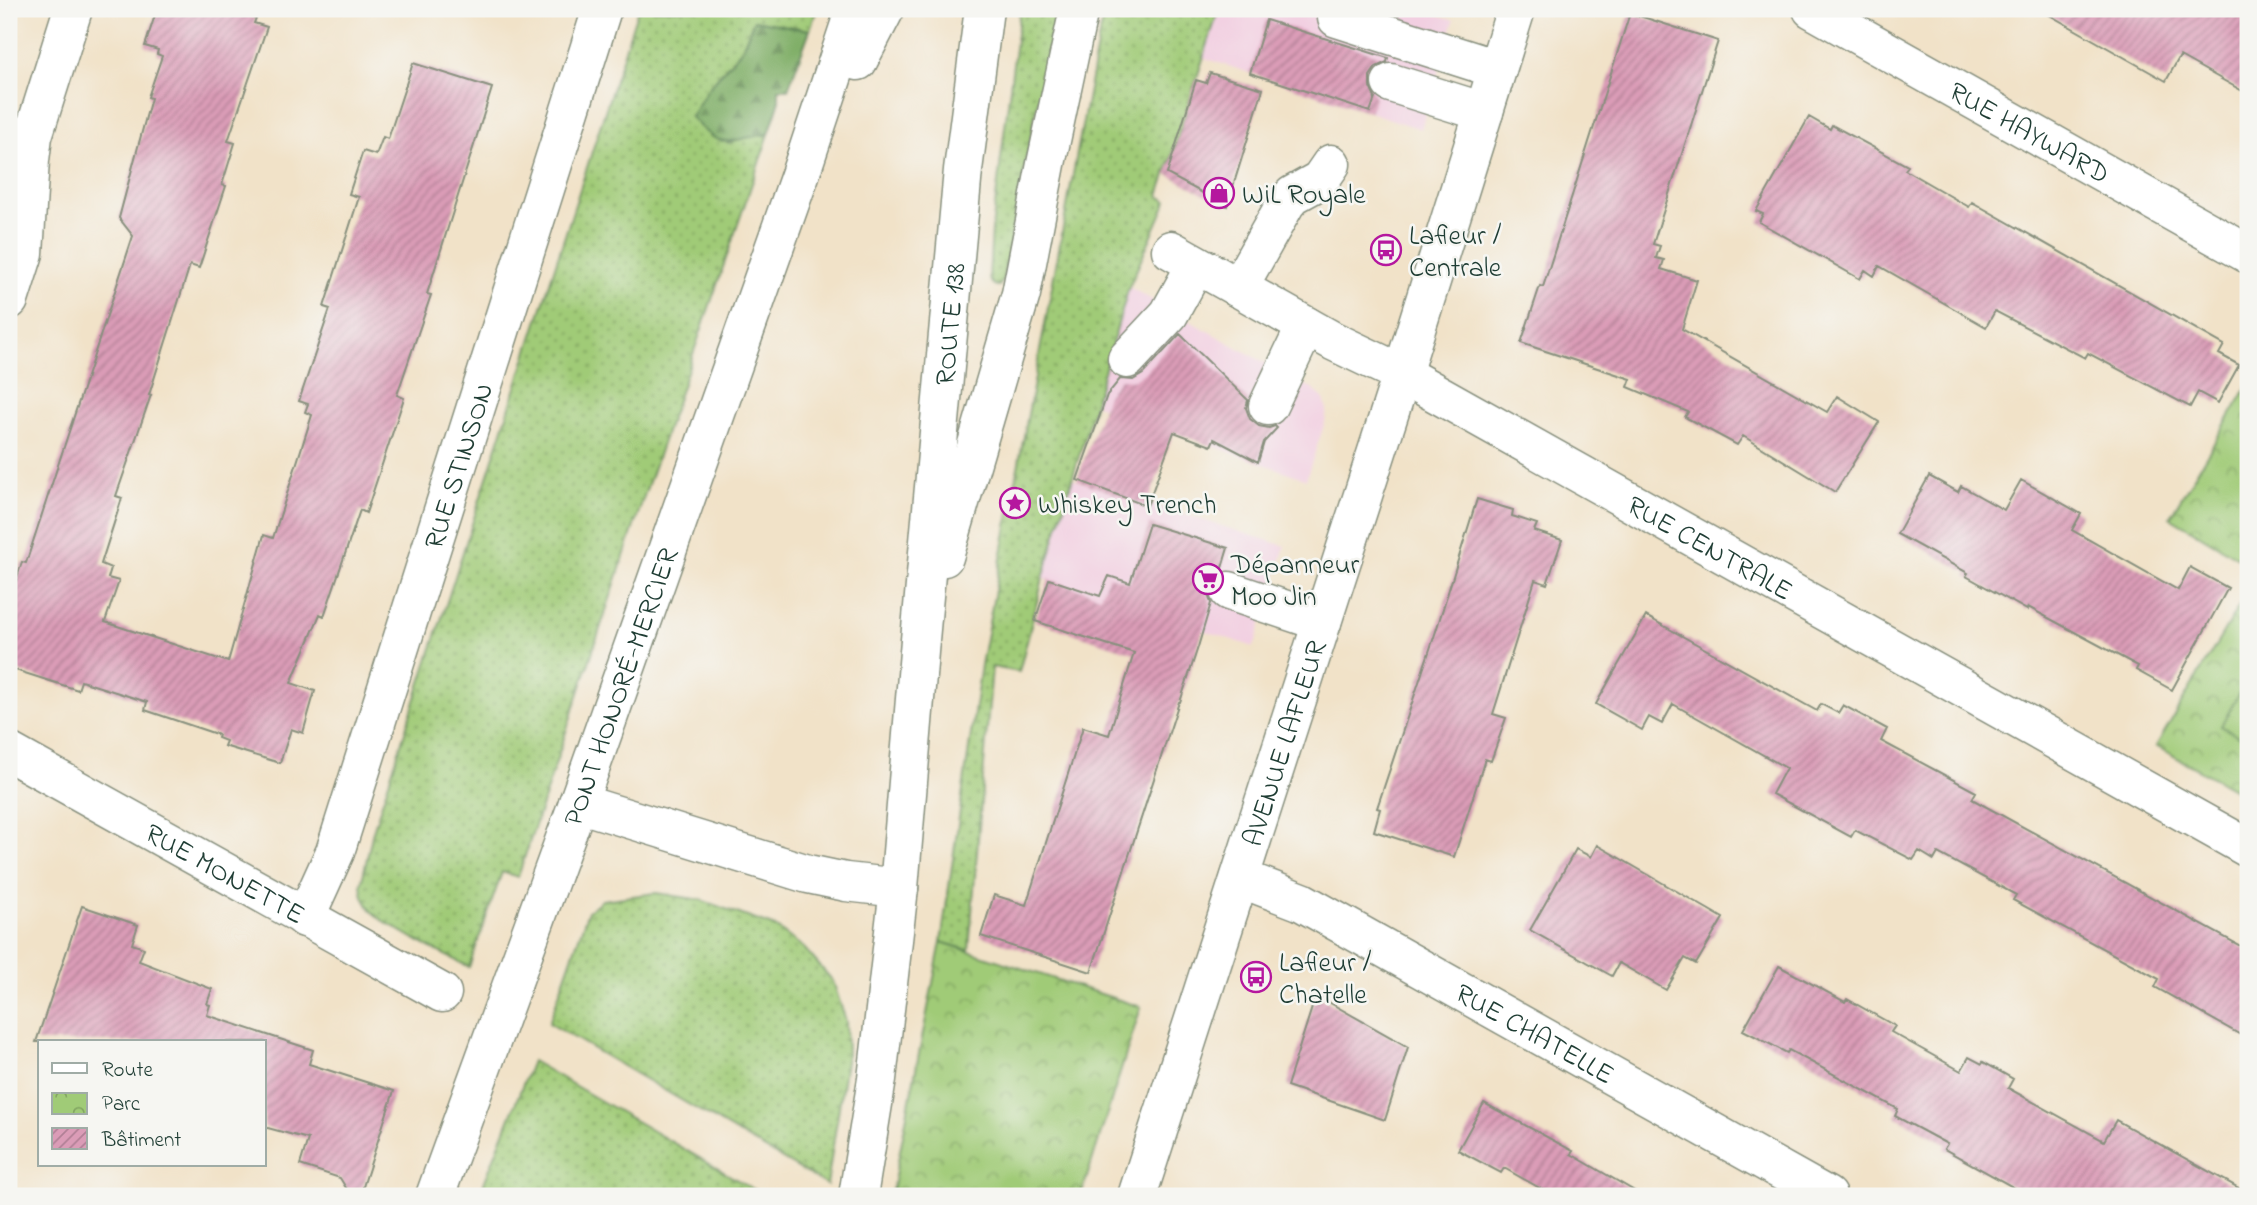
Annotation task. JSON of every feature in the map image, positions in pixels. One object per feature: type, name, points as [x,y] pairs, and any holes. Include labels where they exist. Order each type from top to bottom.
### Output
[{"type":"main road","points":[[9,300],[24,253],[33,136],[72,9]]},
{"type":"main road","name":"RUE STINSON","points":[[304,918],[335,852],[602,9]]},
{"type":"main road","points":[[800,175],[855,9]]},
{"type":"main road","points":[[800,175],[885,9]]},
{"type":"main road","name":"ROUTE 138","points":[[920,640],[963,170],[984,9]]},
{"type":"main road","points":[[858,1196],[877,1079],[900,888],[920,640],[1021,294],[1079,9]]},
{"type":"main road","name":"AVENUE LAFLEUR","points":[[1137,1196],[1402,374],[1516,9]]},
{"type":"main road","name":"RUE HAYWARD","points":[[1812,9],[2248,254]]},
{"type":"main road","points":[[1337,18],[1497,69]]},
{"type":"main road","points":[[1391,83],[1484,111]]},
{"type":"main road","points":[[1238,288],[1286,203],[1293,195],[1320,180],[1331,164]]},
{"type":"main road","name":"PONT HONORÉ-MERCIER","points":[[435,1196],[578,803],[800,175]]},
{"type":"main road","name":"RUE CENTRALE","points":[[1127,359],[1168,314],[1183,257],[1306,326],[1402,374],[2248,848]]},
{"type":"main road","points":[[1268,407],[1306,326]]},
{"type":"main road","points":[[1229,591],[1322,622]]},
{"type":"main road","name":"RUE MONETTE","points":[[9,752],[442,993]]},
{"type":"main road","points":[[578,803],[808,874],[846,883],[900,888]]},
{"type":"main road","name":"RUE CHATELLE","points":[[1240,878],[1302,902],[1827,1196]]},
{"type":"shaded area","points":[[1219,9],[1420,9],[1454,20],[1421,129],[1204,58]]},
{"type":"shaded area","points":[[1129,287],[1314,390],[1324,399],[1327,410],[1325,422],[1306,479],[1094,404]]},
{"type":"shaded area","points":[[1072,479],[1285,546],[1254,647],[1043,578]]},
{"type":"green space","points":[[638,9],[817,9],[810,30],[754,20],[742,49],[707,90],[691,117],[728,143],[744,137],[769,134],[642,502],[518,877],[502,872],[469,967],[382,920],[371,911],[363,897],[361,885],[373,831]]},
{"type":"green space","points":[[1020,9],[1056,9],[1002,282],[997,286],[992,284],[989,277],[992,229]]},
{"type":"green space","points":[[1104,9],[1219,9],[1159,196],[1167,201],[1129,287],[1043,578],[1019,672],[992,667],[969,950],[941,942],[981,665]]},
{"type":"green space","points":[[754,20],[810,30],[788,89],[779,89],[779,103],[769,134],[734,141],[719,140],[702,129],[691,117],[707,90],[742,49]]},
{"type":"green space","points":[[2248,386],[2248,564],[2170,517]]},
{"type":"green space","points":[[2248,591],[2248,797],[2156,746]]},
{"type":"green space","points":[[2248,677],[2248,741],[2221,726]]},
{"type":"green space","points":[[656,893],[701,900],[775,927],[804,948],[833,981],[846,1021],[847,1055],[827,1185],[549,1023],[588,911],[602,900]]},
{"type":"green space","points":[[941,942],[1141,1007],[1081,1196],[891,1196]]},
{"type":"green space","points":[[532,1061],[558,1076],[765,1196],[479,1196]]},
{"type":"building","points":[[157,9],[229,9],[256,18],[254,23],[267,27],[228,141],[235,143],[222,185],[226,186],[199,268],[190,265],[151,395],[116,496],[122,498],[101,564],[111,568],[108,578],[119,581],[105,622],[228,662],[264,535],[273,538],[312,415],[305,412],[308,404],[299,401],[330,309],[324,307],[359,197],[349,194],[363,151],[376,155],[383,137],[388,139],[413,63],[492,88],[427,294],[431,295],[397,395],[404,398],[366,513],[360,510],[324,616],[320,614],[291,683],[315,691],[303,733],[291,729],[280,763],[224,746],[226,741],[218,738],[219,735],[145,710],[147,702],[81,681],[78,690],[9,668],[9,602],[22,562],[26,563],[133,236],[119,218],[151,98],[148,97],[162,56],[157,54],[158,50],[145,46]]},
{"type":"building","points":[[2039,9],[2248,9],[2248,94],[2180,56],[2166,81]]},
{"type":"building","points":[[1630,13],[1718,41],[1653,244],[1660,246],[1656,258],[1664,260],[1661,269],[1697,280],[1682,329],[1827,412],[1837,396],[1879,422],[1835,492],[1743,436],[1737,445],[1685,417],[1688,412],[1628,387],[1631,379],[1521,343],[1540,286],[1543,287]]},
{"type":"building","points":[[1266,20],[1388,58],[1387,62],[1376,67],[1370,76],[1370,87],[1375,98],[1370,112],[1250,73]]},
{"type":"building","points":[[1210,73],[1263,89],[1227,206],[1167,174],[1196,80],[1206,83]]},
{"type":"building","points":[[1809,117],[1830,129],[1832,125],[1908,166],[1905,170],[1969,207],[1972,202],[2224,345],[2219,354],[2239,365],[2218,403],[2198,392],[2190,407],[2088,353],[2085,358],[1995,311],[1986,327],[1879,266],[1874,276],[1865,270],[1860,279],[1759,222],[1763,214],[1756,211]]},
{"type":"building","points":[[1180,334],[1248,400],[1246,408],[1250,419],[1259,426],[1277,428],[1264,442],[1258,462],[1214,439],[1211,446],[1174,432],[1147,506],[1077,480],[1107,395],[1120,379],[1133,380],[1143,374]]},
{"type":"building","points":[[1929,476],[1958,492],[1961,486],[2004,510],[2021,480],[2081,514],[2072,530],[2178,590],[2190,567],[2228,588],[2172,690],[2136,670],[2138,666],[2028,607],[2027,610],[1966,576],[1968,573],[1897,534]]},
{"type":"building","points":[[1477,499],[1513,510],[1512,516],[1537,524],[1534,531],[1562,540],[1547,584],[1535,580],[1493,714],[1506,718],[1491,761],[1485,759],[1454,857],[1374,831],[1380,809],[1377,808]]},
{"type":"building","points":[[1149,524],[1228,548],[1221,571],[1214,575],[1208,585],[1211,603],[1198,647],[1091,972],[981,936],[994,895],[1026,905],[1083,727],[1109,735],[1134,653],[1035,621],[1049,579],[1100,596],[1109,576],[1130,583]]},
{"type":"building","points":[[1646,616],[1817,711],[1821,704],[1838,713],[1843,705],[1887,729],[1881,741],[1976,792],[1972,799],[2248,950],[2248,1039],[2155,987],[2159,979],[2013,900],[2016,895],[1938,853],[1934,860],[1919,851],[1913,860],[1855,830],[1851,837],[1772,794],[1786,768],[1673,704],[1662,724],[1649,717],[1642,730],[1596,704]]},
{"type":"building","points":[[1597,845],[1723,918],[1696,964],[1685,958],[1666,990],[1619,963],[1612,976],[1530,930],[1576,849],[1591,857]]},
{"type":"building","points":[[82,906],[138,925],[132,944],[144,948],[139,961],[212,989],[207,1015],[313,1050],[309,1064],[394,1091],[360,1196],[351,1196],[340,1178],[300,1165],[308,1139],[266,1128],[266,1040],[36,1042]]},
{"type":"building","points":[[1779,966],[1895,1026],[1891,1032],[1961,1071],[1969,1057],[1982,1064],[1983,1062],[2013,1079],[2008,1088],[2104,1141],[2116,1120],[2248,1193],[2248,1196],[2029,1196],[1944,1149],[1947,1144],[1895,1116],[1898,1109],[1789,1050],[1787,1053],[1743,1030]]},
{"type":"building","points":[[1316,995],[1408,1047],[1385,1120],[1287,1086]]},
{"type":"building","points":[[1484,1103],[1573,1151],[1571,1154],[1643,1196],[1554,1196],[1504,1168],[1501,1173],[1458,1150]]},
{"type":"place","name":"WiL Royale","points":[[1219,193]]},
{"type":"place","name":"Lafleur / Centrale","points":[[1386,250]]},
{"type":"place","name":"Whiskey Trench","points":[[1015,503]]},
{"type":"place","name":"Dépanneur Moo Jin","points":[[1208,579]]},
{"type":"place","name":"Lafleur / Chatelle","points":[[1256,977]]}]
